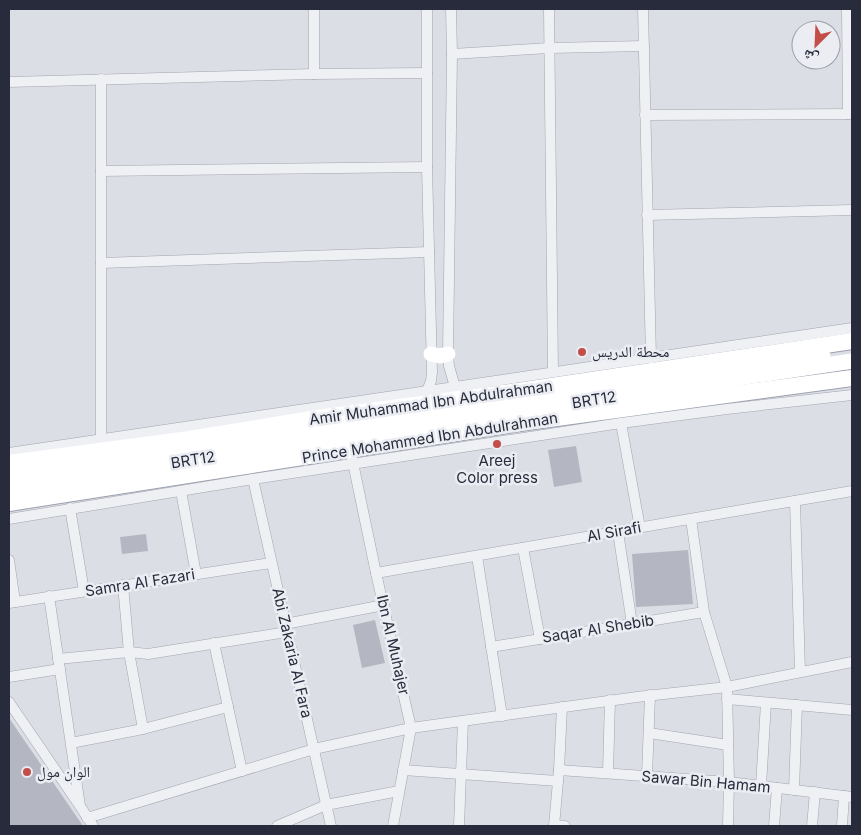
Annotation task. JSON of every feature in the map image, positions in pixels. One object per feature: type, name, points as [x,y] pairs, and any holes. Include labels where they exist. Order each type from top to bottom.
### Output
[{"type":"main road","name":"Amir Muhammad Ibn Abdulrahman","points":[[9,463],[190,439],[316,413],[518,391],[852,341]]},
{"type":"main road","points":[[431,354],[440,356],[448,354]]},
{"type":"main road","name":"BRT12","points":[[9,476],[788,359],[852,354]]},
{"type":"main road","name":"BRT12","points":[[9,488],[852,361]]},
{"type":"main road","name":"Prince Mohammed Ibn Abdulrahman","points":[[9,504],[352,457],[526,422],[852,378]]},
{"type":"main road","points":[[153,432],[190,439]]},
{"type":"street","points":[[314,9],[314,74]]},
{"type":"street","points":[[427,9],[427,167],[431,354],[431,381],[428,391]]},
{"type":"street","points":[[451,9],[448,354],[449,366],[455,387]]},
{"type":"street","points":[[549,9],[553,372]]},
{"type":"street","points":[[643,9],[651,358]]},
{"type":"street","points":[[645,115],[850,114],[847,9]]},
{"type":"street","points":[[452,54],[550,48],[644,46]]},
{"type":"street","points":[[9,82],[427,73]]},
{"type":"street","points":[[101,79],[101,440]]},
{"type":"street","points":[[101,172],[427,167]]},
{"type":"street","points":[[647,215],[852,210]]},
{"type":"street","points":[[101,263],[429,252]]},
{"type":"street","points":[[9,453],[153,432],[316,413],[428,391],[852,328]]},
{"type":"street","points":[[812,383],[852,391]]},
{"type":"street","points":[[9,519],[253,479],[352,457],[852,395]]},
{"type":"street","points":[[621,423],[640,528]]},
{"type":"street","name":"Ibn Al Muhajer","points":[[352,457],[411,728],[393,826]]},
{"type":"street","name":"Abi Zakaria Al Fara","points":[[253,479],[331,826]]},
{"type":"street","points":[[182,490],[196,574]]},
{"type":"street","name":"Al Sirafi","points":[[376,573],[852,491]]},
{"type":"street","points":[[795,501],[800,672]]},
{"type":"street","points":[[70,508],[84,591]]},
{"type":"street","points":[[692,519],[704,612],[727,687],[730,782],[728,826]]},
{"type":"street","points":[[618,532],[632,624]]},
{"type":"street","points":[[523,548],[540,639]]},
{"type":"street","points":[[477,556],[502,716]]},
{"type":"street","points":[[9,560],[12,602]]},
{"type":"street","name":"Samra Al Fazari","points":[[12,602],[272,563]]},
{"type":"street","points":[[123,585],[129,652],[143,729]]},
{"type":"street","points":[[49,596],[80,806]]},
{"type":"street","points":[[9,677],[59,664],[129,652],[148,654],[214,643],[384,605]]},
{"type":"street","name":"Saqar Al Shebib","points":[[491,647],[704,612]]},
{"type":"street","points":[[214,643],[242,771]]},
{"type":"street","points":[[9,702],[90,822],[314,749],[411,728],[610,700],[727,687],[852,662]]},
{"type":"street","points":[[647,776],[650,695]]},
{"type":"street","points":[[727,699],[852,710]]},
{"type":"street","points":[[608,773],[610,700]]},
{"type":"street","points":[[762,786],[766,702]]},
{"type":"street","points":[[794,790],[797,705]]},
{"type":"street","points":[[71,743],[143,729],[228,707]]},
{"type":"street","points":[[562,707],[554,826],[565,826]]},
{"type":"street","points":[[459,826],[463,721]]},
{"type":"street","points":[[649,733],[728,744]]},
{"type":"street","points":[[403,770],[558,781]]},
{"type":"street","name":"Sawar Bin Hamam","points":[[559,770],[730,782],[848,796]]},
{"type":"street","points":[[774,826],[777,788]]},
{"type":"street","points":[[277,826],[326,805],[399,791]]},
{"type":"street","points":[[812,826],[815,792]]},
{"type":"street","points":[[842,826],[848,796]]},
{"type":"building","points":[[576,446],[582,482],[554,487],[548,450]]},
{"type":"building","points":[[146,534],[148,551],[122,554],[120,537]]},
{"type":"building","points":[[688,550],[693,604],[636,607],[632,554]]},
{"type":"building","points":[[375,620],[385,663],[362,668],[353,625]]},
{"type":"building","name":"الوان مول","points":[[9,718],[83,826],[9,826]]},
{"type":"place","name":"محطة الدريس","points":[[582,352]]},
{"type":"place","name":"Areej Color press","points":[[497,444]]},
{"type":"place","name":"الوان مول","points":[[27,772]]}]
